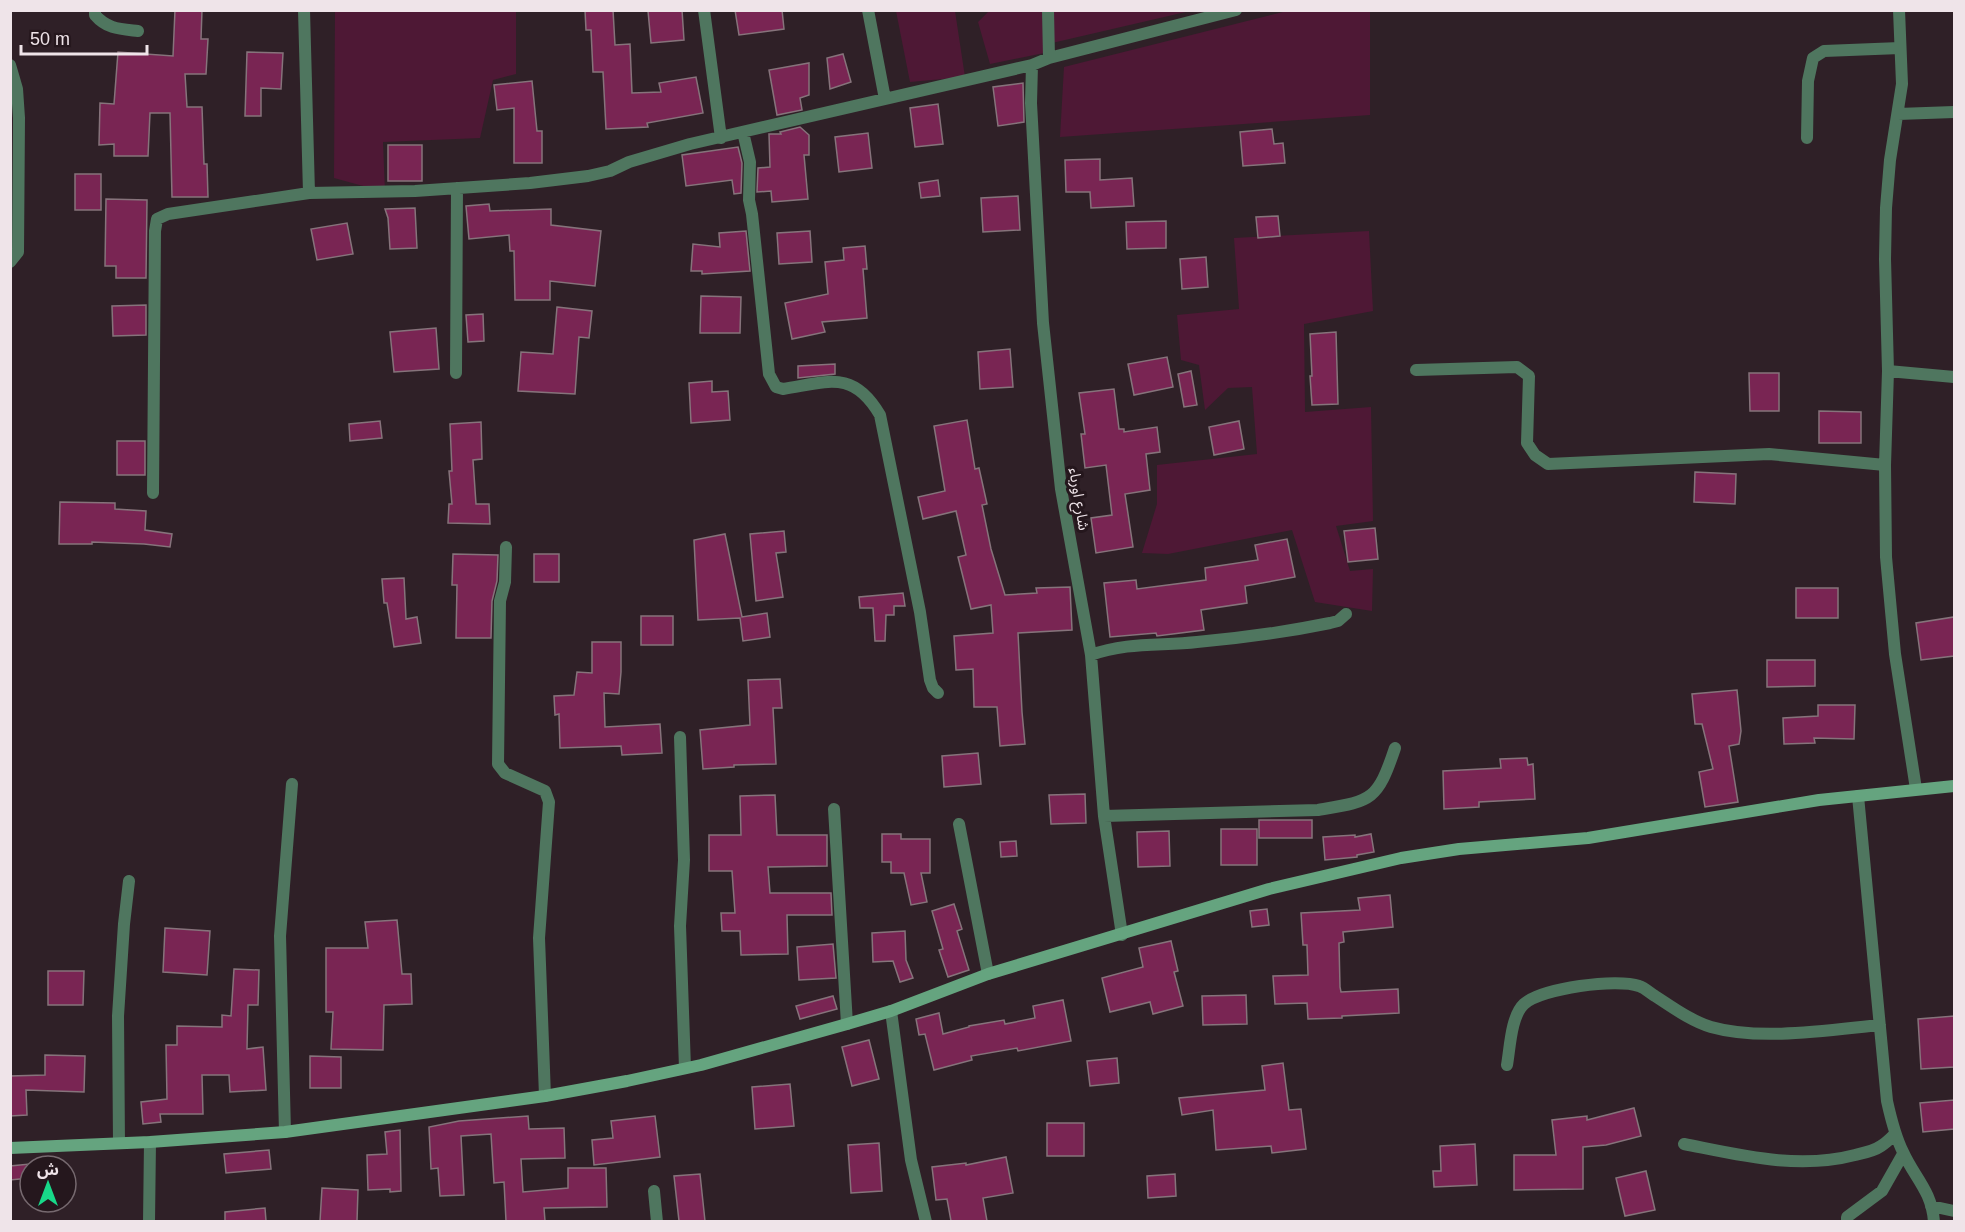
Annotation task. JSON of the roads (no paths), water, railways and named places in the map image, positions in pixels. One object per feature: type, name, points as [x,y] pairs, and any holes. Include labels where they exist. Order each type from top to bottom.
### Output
[{"type":"street","points":[[95,10],[95,15],[103,24],[114,29],[138,31]]},
{"type":"street","points":[[304,10],[309,193]]},
{"type":"street","points":[[704,10],[721,138]]},
{"type":"street","points":[[868,10],[885,99]]},
{"type":"street","points":[[1048,10],[1049,58]]},
{"type":"street","points":[[153,494],[155,231],[157,219],[168,214],[309,193],[415,191],[530,183],[588,176],[610,171],[647,156],[1032,65],[1049,58],[1236,10]]},
{"type":"street","points":[[1899,10],[1902,84],[1890,160],[1886,208],[1888,372],[1885,465],[1886,557],[1895,654],[1916,789]]},
{"type":"street","points":[[1807,138],[1808,81],[1813,58],[1824,51],[1900,48]]},
{"type":"street","points":[[10,65],[17,89],[19,118],[18,252],[10,262]]},
{"type":"street","name":"شارع اورباء","points":[[1032,65],[1031,103],[1043,323],[1061,489],[1091,655],[1104,816],[1122,934]]},
{"type":"street","points":[[1898,114],[1954,111]]},
{"type":"street","points":[[743,132],[750,162],[748,200],[752,214],[769,374],[776,387],[783,389],[841,381],[852,384],[861,389],[880,414],[920,612],[930,680],[938,693]]},
{"type":"street","points":[[456,373],[457,188]]},
{"type":"street","points":[[1416,370],[1517,367],[1529,376],[1527,443],[1535,455],[1548,464],[1769,454],[1885,465]]},
{"type":"street","points":[[1888,372],[1954,377]]},
{"type":"street","points":[[506,547],[505,582],[500,601],[498,764],[505,773],[545,791],[549,802],[539,938],[545,1096]]},
{"type":"street","points":[[1091,655],[1110,648],[1134,645],[1255,636],[1330,623],[1338,621],[1346,614]]},
{"type":"street","points":[[680,737],[684,860],[680,926],[685,1068]]},
{"type":"street","points":[[1104,816],[1318,810],[1349,805],[1377,791],[1395,748]]},
{"type":"street","points":[[285,1132],[280,936],[292,784]]},
{"type":"street","points":[[10,1148],[150,1142],[285,1132],[545,1096],[685,1068],[847,1024],[891,1011],[988,974],[1269,889],[1401,858],[1459,849],[1588,838],[1819,800],[1954,786]]},
{"type":"street","points":[[1858,796],[1887,1101],[1895,1134],[1904,1154],[1919,1177],[1932,1206],[1935,1221]]},
{"type":"street","points":[[834,809],[847,1024]]},
{"type":"street","points":[[959,824],[988,974]]},
{"type":"street","points":[[119,1143],[118,1016],[123,924],[129,881]]},
{"type":"street","points":[[1507,1065],[1513,1025],[1524,1004],[1563,988],[1603,983],[1639,986],[1680,1012],[1710,1026],[1749,1033],[1801,1032],[1880,1025]]},
{"type":"street","points":[[891,1011],[911,1160],[926,1221]]},
{"type":"street","points":[[1684,1144],[1774,1161],[1817,1161],[1868,1152],[1881,1147],[1895,1134]]},
{"type":"street","points":[[149,1221],[150,1142]]},
{"type":"street","points":[[1847,1221],[1847,1217],[1882,1191],[1904,1154]]},
{"type":"street","points":[[654,1191],[657,1221]]},
{"type":"street","points":[[1932,1206],[1954,1211]]}]
